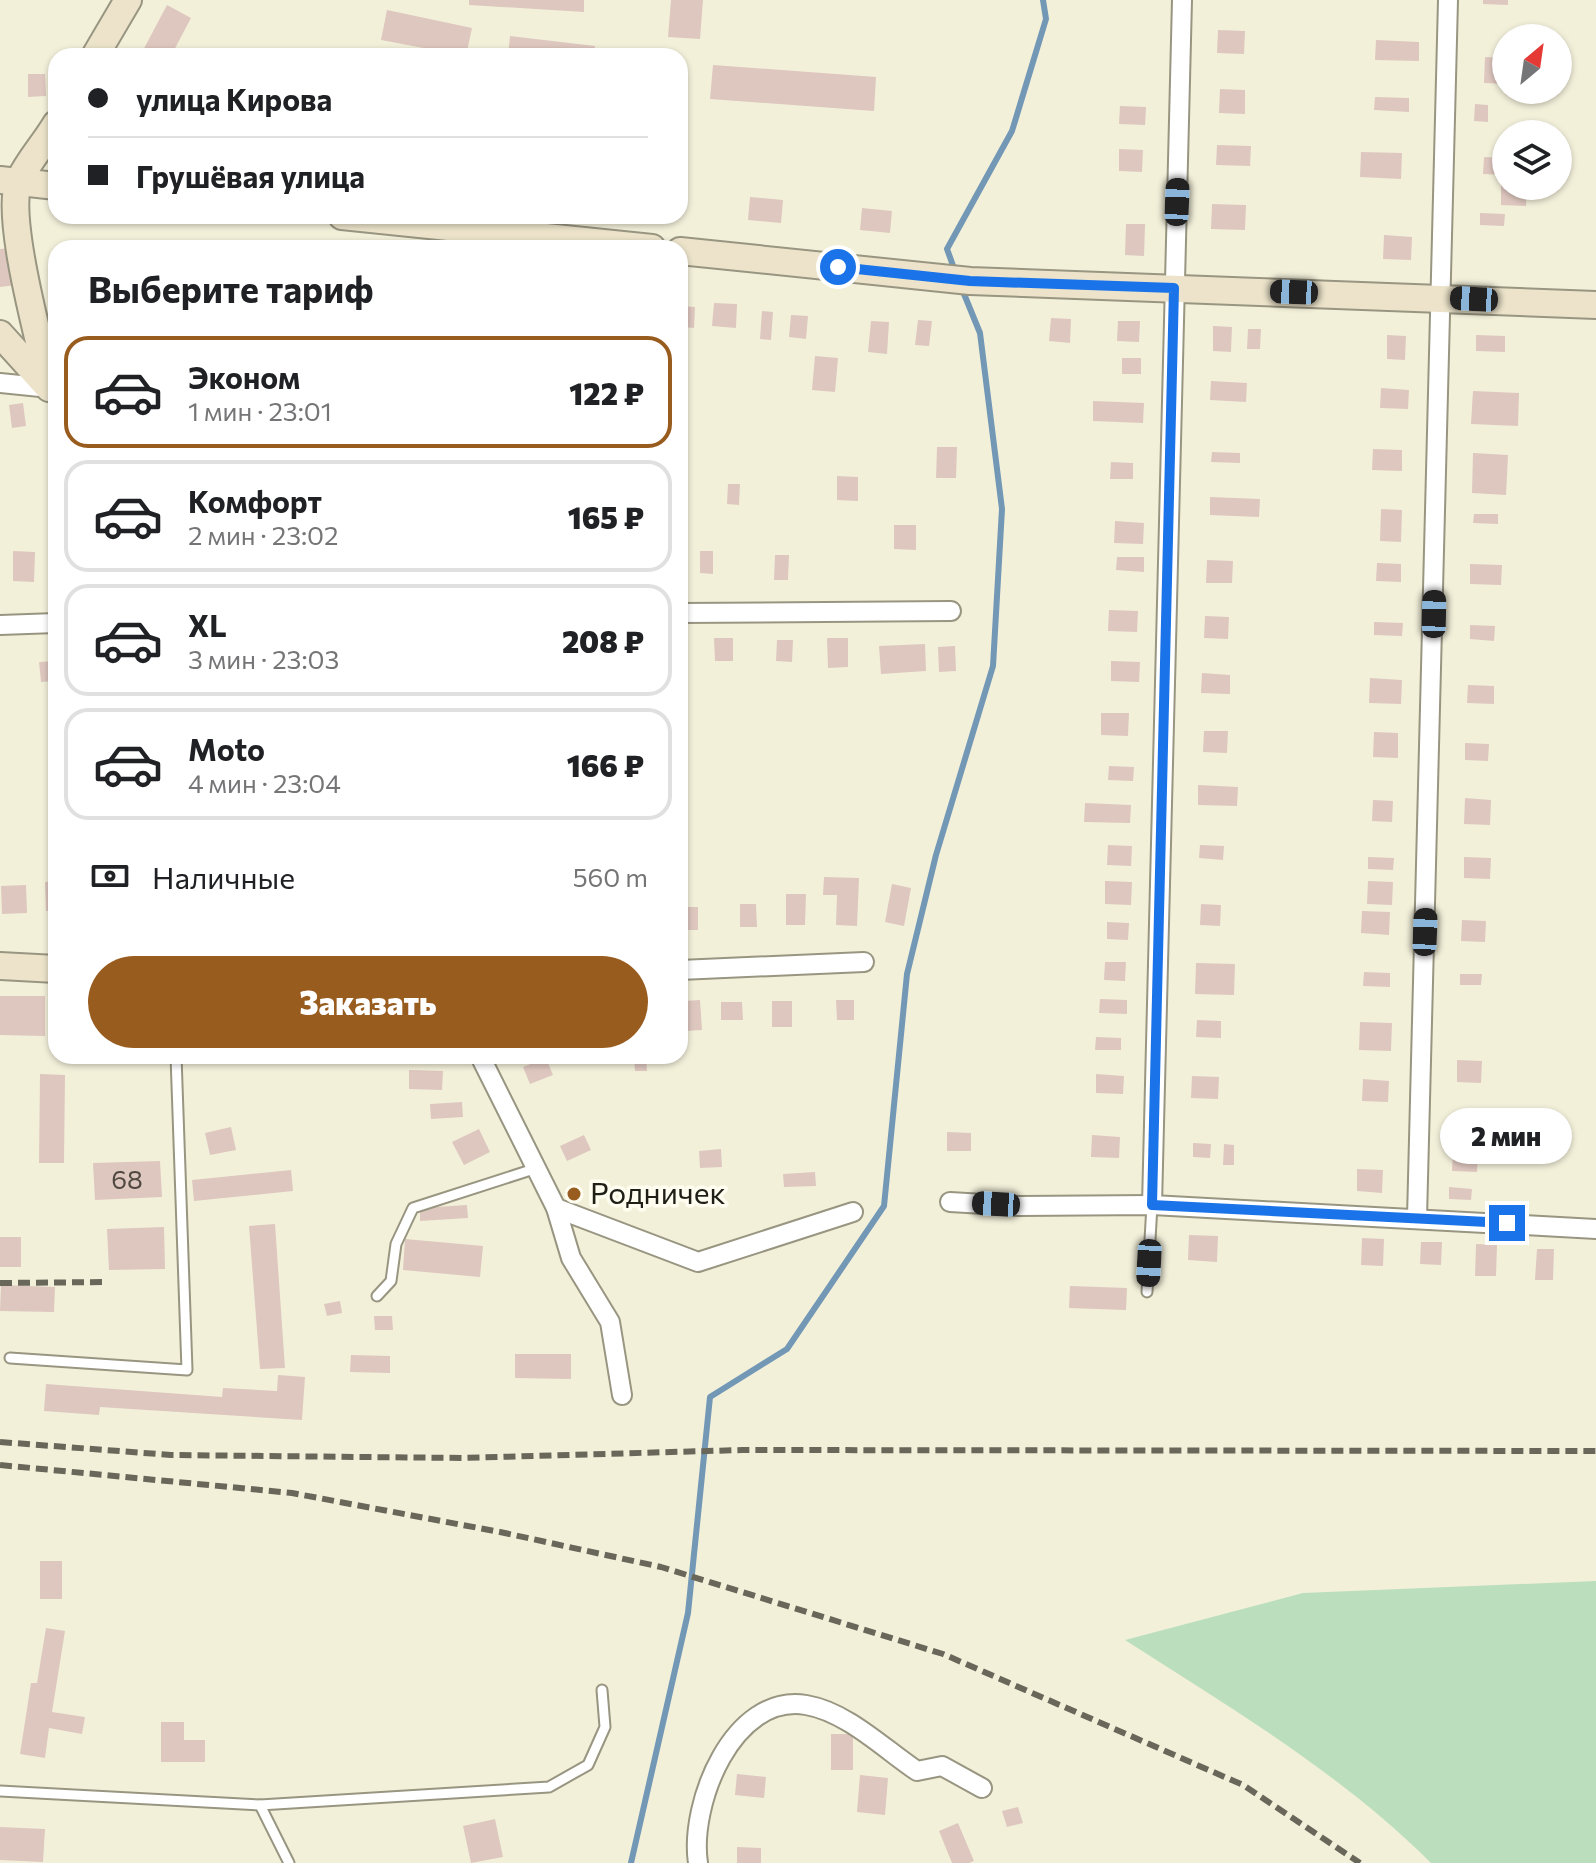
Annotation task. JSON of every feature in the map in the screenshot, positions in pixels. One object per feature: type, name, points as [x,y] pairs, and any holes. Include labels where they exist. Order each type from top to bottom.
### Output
[{"type":"street","points":[[100,48],[128,0]]},
{"type":"street","points":[[1152,1205],[1182,0]]},
{"type":"street","points":[[1417,1218],[1443,297],[1448,0]]},
{"type":"street","points":[[48,134],[9,181],[13,235],[48,372]]},
{"type":"street","points":[[9,181],[48,185]]},
{"type":"street","points":[[420,224],[574,240]]},
{"type":"street","points":[[688,252],[970,281],[1596,305]]},
{"type":"street","points":[[0,334],[48,387]]},
{"type":"street","points":[[0,383],[48,391]]},
{"type":"street","points":[[688,613],[951,611]]},
{"type":"street","points":[[0,625],[48,623]]},
{"type":"street","points":[[688,970],[864,962]]},
{"type":"street","points":[[0,966],[48,969]]},
{"type":"street","points":[[484,1064],[556,1208],[571,1258],[610,1322],[622,1395]]},
{"type":"street","points":[[950,1202],[1152,1205],[1596,1229]]},
{"type":"street","points":[[556,1208],[698,1262],[853,1212]]},
{"type":"street","points":[[698,1863],[696,1827],[706,1786],[727,1748],[744,1728],[780,1704],[807,1705],[840,1717],[917,1771],[942,1766],[982,1788]]},
{"type":"lane","points":[[10,1358],[187,1370],[176,1064]]},
{"type":"lane","points":[[377,1296],[391,1281],[396,1244],[413,1208],[537,1168]]},
{"type":"lane","points":[[1147,1292],[1152,1205]]},
{"type":"lane","points":[[0,1791],[260,1805],[549,1787],[588,1765],[605,1727],[602,1690]]},
{"type":"lane","points":[[260,1805],[289,1863]]},
{"type":"green space","points":[[1596,1581],[1596,1863],[1431,1863],[1361,1800],[1323,1771],[1125,1640],[1303,1593]]},
{"type":"building","points":[[469,0],[584,0],[584,12],[469,5]]},
{"type":"building","points":[[671,0],[703,0],[700,39],[668,37]]},
{"type":"building","points":[[1483,0],[1508,0],[1508,5],[1483,4]]},
{"type":"building","points":[[167,5],[191,18],[175,48],[144,48]]},
{"type":"building","points":[[387,10],[472,28],[468,48],[424,48],[381,40]]},
{"type":"building","points":[[1218,30],[1245,31],[1244,54],[1217,53]]},
{"type":"building","points":[[510,36],[595,46],[595,48],[509,48]]},
{"type":"building","points":[[1376,40],[1419,42],[1419,61],[1375,60]]},
{"type":"building","points":[[1485,57],[1492,57],[1492,83],[1484,83]]},
{"type":"building","points":[[713,65],[876,77],[874,111],[710,99]]},
{"type":"building","points":[[28,74],[45,74],[46,96],[28,97]]},
{"type":"building","points":[[1220,89],[1245,90],[1245,114],[1219,113]]},
{"type":"building","points":[[1375,97],[1409,98],[1409,112],[1374,110]]},
{"type":"building","points":[[1475,104],[1488,105],[1488,122],[1474,121]]},
{"type":"building","points":[[1120,106],[1146,107],[1145,125],[1119,124]]},
{"type":"building","points":[[1217,145],[1251,146],[1250,166],[1216,165]]},
{"type":"building","points":[[1119,149],[1143,150],[1142,172],[1119,171]]},
{"type":"building","points":[[1361,152],[1402,153],[1401,179],[1360,177]]},
{"type":"building","points":[[1484,157],[1492,157],[1492,174],[1483,174]]},
{"type":"building","points":[[750,197],[783,200],[781,223],[748,220]]},
{"type":"building","points":[[1501,200],[1526,200],[1526,206],[1501,205]]},
{"type":"building","points":[[1212,204],[1246,205],[1245,230],[1211,229]]},
{"type":"building","points":[[862,208],[892,211],[890,233],[860,230]]},
{"type":"building","points":[[1480,213],[1505,214],[1504,226],[1480,225]]},
{"type":"building","points":[[1126,224],[1145,224],[1144,256],[1125,255]]},
{"type":"building","points":[[1384,235],[1412,237],[1411,260],[1383,259]]},
{"type":"building","points":[[10,248],[16,285],[0,287],[0,249]]},
{"type":"building","points":[[714,303],[737,304],[736,328],[712,326]]},
{"type":"building","points":[[688,307],[695,307],[694,328],[688,328]]},
{"type":"building","points":[[762,311],[773,312],[771,340],[760,339]]},
{"type":"building","points":[[791,315],[808,316],[806,339],[789,337]]},
{"type":"building","points":[[1051,318],[1071,319],[1070,343],[1049,341]]},
{"type":"building","points":[[918,320],[932,321],[929,346],[915,345]]},
{"type":"building","points":[[871,321],[889,322],[887,354],[868,352]]},
{"type":"building","points":[[1118,321],[1140,321],[1139,342],[1117,341]]},
{"type":"building","points":[[1213,326],[1232,327],[1231,352],[1213,351]]},
{"type":"building","points":[[1248,329],[1261,329],[1260,349],[1247,349]]},
{"type":"building","points":[[1387,335],[1406,336],[1405,360],[1387,359]]},
{"type":"building","points":[[1476,335],[1505,336],[1505,352],[1476,351]]},
{"type":"building","points":[[815,356],[838,358],[835,392],[812,390]]},
{"type":"building","points":[[1122,358],[1141,358],[1141,374],[1122,374]]},
{"type":"building","points":[[1211,381],[1247,383],[1246,402],[1210,400]]},
{"type":"building","points":[[1381,388],[1409,390],[1408,409],[1380,408]]},
{"type":"building","points":[[1473,391],[1519,393],[1518,426],[1471,424]]},
{"type":"building","points":[[1093,401],[1144,403],[1143,423],[1093,421]]},
{"type":"building","points":[[23,403],[26,426],[12,428],[9,405]]},
{"type":"building","points":[[937,447],[957,447],[956,478],[936,478]]},
{"type":"building","points":[[1373,449],[1402,450],[1402,471],[1372,470]]},
{"type":"building","points":[[1212,452],[1240,453],[1240,463],[1211,462]]},
{"type":"building","points":[[1473,453],[1508,455],[1506,495],[1472,493]]},
{"type":"building","points":[[1111,462],[1133,463],[1133,479],[1110,479]]},
{"type":"building","points":[[837,476],[858,477],[858,501],[837,500]]},
{"type":"building","points":[[728,484],[740,484],[739,505],[727,504]]},
{"type":"building","points":[[1210,497],[1260,499],[1259,517],[1210,515]]},
{"type":"building","points":[[1381,509],[1402,510],[1401,542],[1380,541]]},
{"type":"building","points":[[1474,514],[1498,514],[1498,524],[1473,523]]},
{"type":"building","points":[[1115,521],[1144,523],[1143,544],[1114,543]]},
{"type":"building","points":[[894,525],[916,525],[916,550],[894,549]]},
{"type":"building","points":[[13,551],[35,552],[34,582],[13,581]]},
{"type":"building","points":[[700,551],[713,551],[713,574],[700,573]]},
{"type":"building","points":[[775,555],[789,555],[788,580],[774,580]]},
{"type":"building","points":[[1117,557],[1144,557],[1144,572],[1116,570]]},
{"type":"building","points":[[1207,560],[1233,561],[1232,583],[1206,583]]},
{"type":"building","points":[[1377,563],[1401,564],[1401,582],[1376,581]]},
{"type":"building","points":[[1470,564],[1502,565],[1501,585],[1470,584]]},
{"type":"building","points":[[1109,610],[1138,611],[1137,632],[1108,631]]},
{"type":"building","points":[[1205,616],[1229,617],[1228,639],[1204,638]]},
{"type":"building","points":[[1374,622],[1403,623],[1402,636],[1374,635]]},
{"type":"building","points":[[1470,625],[1495,626],[1494,641],[1470,639]]},
{"type":"building","points":[[714,638],[733,638],[733,661],[715,661]]},
{"type":"building","points":[[827,638],[848,638],[848,667],[828,668]]},
{"type":"building","points":[[777,640],[793,640],[792,662],[776,661]]},
{"type":"building","points":[[925,644],[926,671],[881,674],[879,646]]},
{"type":"building","points":[[955,646],[956,671],[939,672],[938,647]]},
{"type":"building","points":[[48,661],[48,682],[41,682],[39,662]]},
{"type":"building","points":[[1111,661],[1140,662],[1139,682],[1111,681]]},
{"type":"building","points":[[1202,673],[1230,675],[1230,694],[1201,693]]},
{"type":"building","points":[[1370,678],[1402,680],[1401,704],[1369,703]]},
{"type":"building","points":[[1468,685],[1494,686],[1494,704],[1467,703]]},
{"type":"building","points":[[1101,713],[1129,713],[1128,736],[1101,735]]},
{"type":"building","points":[[1204,731],[1228,731],[1227,753],[1203,752]]},
{"type":"building","points":[[1374,732],[1398,733],[1398,758],[1373,757]]},
{"type":"building","points":[[1465,743],[1489,744],[1488,761],[1465,760]]},
{"type":"building","points":[[1109,766],[1134,767],[1133,781],[1108,780]]},
{"type":"building","points":[[1198,785],[1238,787],[1237,806],[1198,805]]},
{"type":"building","points":[[1465,798],[1491,800],[1490,825],[1464,824]]},
{"type":"building","points":[[1373,800],[1393,801],[1392,822],[1372,821]]},
{"type":"building","points":[[1085,803],[1131,805],[1130,823],[1084,822]]},
{"type":"building","points":[[1108,845],[1132,846],[1131,866],[1107,865]]},
{"type":"building","points":[[1200,845],[1224,846],[1223,860],[1199,858]]},
{"type":"building","points":[[1368,857],[1394,858],[1393,870],[1368,869]]},
{"type":"building","points":[[1464,857],[1491,858],[1490,879],[1464,878]]},
{"type":"building","points":[[824,877],[859,878],[857,926],[836,925],[837,895],[823,895]]},
{"type":"building","points":[[1105,881],[1132,882],[1131,905],[1105,904]]},
{"type":"building","points":[[1368,881],[1393,882],[1392,905],[1367,904]]},
{"type":"building","points":[[45,882],[48,882],[48,911],[46,911]]},
{"type":"building","points":[[892,884],[911,888],[904,926],[885,922]]},
{"type":"building","points":[[26,885],[27,913],[2,914],[1,886]]},
{"type":"building","points":[[786,894],[806,894],[805,925],[786,925]]},
{"type":"building","points":[[740,904],[756,904],[757,927],[740,927]]},
{"type":"building","points":[[1201,904],[1221,905],[1220,926],[1200,925]]},
{"type":"building","points":[[688,907],[698,907],[698,930],[688,930]]},
{"type":"building","points":[[1362,911],[1390,912],[1389,935],[1361,933]]},
{"type":"building","points":[[1462,920],[1486,921],[1485,942],[1461,941]]},
{"type":"building","points":[[1107,922],[1129,923],[1128,940],[1107,939]]},
{"type":"building","points":[[1105,962],[1126,962],[1125,981],[1104,980]]},
{"type":"building","points":[[1196,963],[1235,964],[1234,995],[1195,994]]},
{"type":"building","points":[[1364,972],[1390,973],[1390,987],[1363,986]]},
{"type":"building","points":[[1460,974],[1482,974],[1481,985],[1460,985]]},
{"type":"building","points":[[0,996],[45,996],[45,1036],[0,1035]]},
{"type":"building","points":[[1100,999],[1127,1000],[1127,1014],[1099,1013]]},
{"type":"building","points":[[700,1000],[702,1030],[688,1031],[688,1001]]},
{"type":"building","points":[[836,1000],[854,1000],[854,1020],[837,1020]]},
{"type":"building","points":[[772,1001],[792,1001],[792,1027],[772,1027]]},
{"type":"building","points":[[721,1002],[742,1002],[743,1020],[721,1020]]},
{"type":"building","points":[[1197,1020],[1221,1021],[1221,1038],[1196,1037]]},
{"type":"building","points":[[1360,1022],[1392,1023],[1391,1051],[1359,1050]]},
{"type":"building","points":[[1096,1037],[1121,1038],[1121,1050],[1095,1050]]},
{"type":"building","points":[[1457,1060],[1482,1061],[1481,1083],[1457,1082]]},
{"type":"building","points":[[548,1064],[553,1075],[530,1084],[523,1067]]},
{"type":"building","points":[[635,1064],[647,1064],[647,1071],[635,1071]]},
{"type":"building","points":[[409,1070],[443,1071],[442,1090],[409,1089]]},
{"type":"building","points":[[40,1074],[65,1075],[64,1163],[39,1163]]},
{"type":"building","points":[[1096,1074],[1124,1076],[1123,1094],[1096,1093]]},
{"type":"building","points":[[1192,1076],[1219,1077],[1218,1099],[1191,1098]]},
{"type":"building","points":[[1363,1079],[1389,1081],[1388,1102],[1362,1101]]},
{"type":"building","points":[[462,1102],[463,1117],[431,1119],[430,1104]]},
{"type":"building","points":[[1456,1123],[1497,1124],[1496,1142],[1455,1141]]},
{"type":"building","points":[[231,1127],[236,1150],[210,1155],[205,1133]]},
{"type":"building","points":[[479,1129],[490,1152],[464,1165],[452,1142]]},
{"type":"building","points":[[947,1132],[971,1133],[971,1151],[947,1151]]},
{"type":"building","points":[[584,1135],[591,1150],[567,1161],[560,1146]]},
{"type":"building","points":[[1092,1135],[1120,1137],[1119,1158],[1091,1157]]},
{"type":"building","points":[[1193,1143],[1211,1144],[1210,1158],[1193,1157]]},
{"type":"building","points":[[1224,1144],[1234,1145],[1234,1165],[1223,1165]]},
{"type":"building","points":[[721,1149],[722,1167],[700,1168],[699,1151]]},
{"type":"building","points":[[1453,1151],[1478,1151],[1477,1172],[1452,1171]]},
{"type":"building","points":[[160,1161],[162,1197],[95,1200],[93,1163]]},
{"type":"building","points":[[1357,1169],[1383,1170],[1382,1193],[1357,1191]]},
{"type":"building","points":[[291,1170],[293,1191],[194,1201],[192,1180]]},
{"type":"building","points":[[815,1172],[816,1186],[784,1187],[783,1174]]},
{"type":"building","points":[[1449,1187],[1472,1189],[1471,1200],[1449,1199]]},
{"type":"building","points":[[467,1205],[468,1218],[420,1221],[420,1208]]},
{"type":"building","points":[[275,1224],[285,1368],[260,1369],[249,1226]]},
{"type":"building","points":[[164,1227],[165,1269],[109,1270],[107,1229]]},
{"type":"building","points":[[1189,1235],[1218,1236],[1217,1262],[1188,1260]]},
{"type":"building","points":[[0,1237],[21,1237],[21,1267],[0,1267]]},
{"type":"building","points":[[1362,1238],[1384,1239],[1383,1266],[1361,1265]]},
{"type":"building","points":[[405,1239],[483,1246],[480,1277],[403,1270]]},
{"type":"building","points":[[1421,1242],[1442,1242],[1441,1265],[1420,1264]]},
{"type":"building","points":[[1476,1244],[1497,1245],[1496,1276],[1475,1276]]},
{"type":"building","points":[[1537,1249],[1554,1249],[1553,1280],[1535,1280]]},
{"type":"building","points":[[1,1285],[55,1287],[54,1312],[0,1311]]},
{"type":"building","points":[[1070,1286],[1127,1288],[1126,1310],[1069,1308]]},
{"type":"building","points":[[340,1301],[342,1313],[327,1316],[324,1304]]},
{"type":"building","points":[[374,1316],[392,1316],[393,1330],[375,1330]]},
{"type":"building","points":[[515,1354],[571,1354],[571,1379],[515,1378]]},
{"type":"building","points":[[351,1355],[390,1356],[390,1373],[350,1372]]},
{"type":"building","points":[[278,1375],[305,1377],[302,1420],[100,1407],[99,1415],[44,1411],[46,1384],[222,1397],[223,1388],[277,1391]]},
{"type":"building","points":[[40,1561],[62,1561],[62,1599],[40,1599]]},
{"type":"building","points":[[46,1628],[65,1631],[52,1712],[85,1717],[82,1734],[49,1728],[45,1758],[20,1754],[31,1683],[37,1683]]},
{"type":"building","points":[[161,1722],[184,1722],[184,1740],[205,1740],[205,1762],[161,1762]]},
{"type":"building","points":[[831,1734],[853,1734],[853,1770],[831,1770]]},
{"type":"building","points":[[737,1774],[766,1777],[764,1798],[735,1795]]},
{"type":"building","points":[[860,1775],[888,1778],[885,1815],[857,1812]]},
{"type":"building","points":[[1018,1807],[1023,1823],[1007,1827],[1002,1811]]},
{"type":"building","points":[[495,1819],[503,1857],[471,1863],[463,1826]]},
{"type":"building","points":[[958,1823],[974,1861],[969,1863],[952,1863],[939,1831]]},
{"type":"building","points":[[0,1827],[45,1829],[43,1862],[0,1860]]},
{"type":"building","points":[[737,1847],[761,1848],[761,1863],[737,1863]]},
{"type":"waterway","points":[[955,271],[947,249],[1012,131],[1046,19],[1043,0]]},
{"type":"waterway","points":[[631,1863],[688,1613],[710,1397],[787,1349],[884,1206],[907,974],[936,855],[993,666],[1002,509],[980,333],[962,289]]},
{"type":"railway","points":[[0,1283],[106,1282]]},
{"type":"railway","points":[[0,1442],[171,1455],[462,1458],[742,1450],[1596,1451]]},
{"type":"railway","points":[[0,1465],[292,1493],[500,1532],[661,1567],[943,1654],[1243,1785],[1360,1863]]},
{"type":"place","name":"Родничек","points":[[574,1194]]},
{"type":"route","points":[[838,267],[970,281],[1174,288],[1152,1205],[1507,1223]]}]
